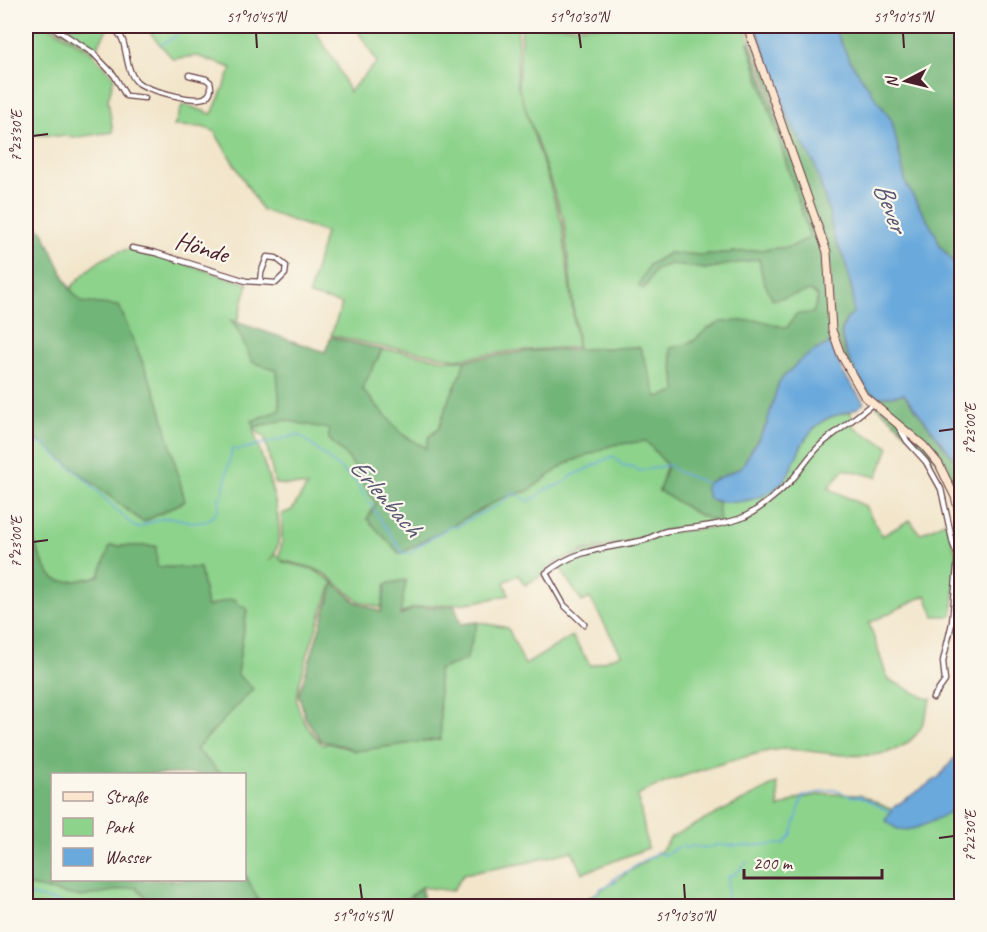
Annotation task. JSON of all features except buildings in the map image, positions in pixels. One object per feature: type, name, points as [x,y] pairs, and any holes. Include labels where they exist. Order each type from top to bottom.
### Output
[{"type":"street","points":[[51,26],[93,53],[114,75],[126,96],[145,99]]},
{"type":"street","points":[[113,26],[122,39],[133,77],[142,86],[195,98],[207,96],[211,91],[210,82],[189,75]]},
{"type":"street","points":[[747,26],[827,250],[834,335],[848,370],[864,396],[924,446],[939,464],[955,497],[962,523]]},
{"type":"street","name":"Hönde","points":[[132,248],[246,281],[260,282],[276,283],[282,279],[287,269],[283,262],[267,257],[260,282]]},
{"type":"street","points":[[584,624],[564,605],[546,573],[563,560],[584,552],[644,540],[666,531],[714,525],[753,513],[784,487],[826,440],[872,404]]},
{"type":"street","points":[[897,425],[926,462],[941,489],[953,544],[960,556],[952,623],[944,661],[945,681],[933,698]]},
{"type":"green space","points":[[26,26],[49,26],[93,54],[114,77],[108,100],[113,132],[78,137],[26,134]]},
{"type":"green space","points":[[54,26],[109,26],[94,52]]},
{"type":"green space","points":[[144,26],[312,26],[336,63],[349,92],[377,62],[355,26],[518,26],[517,84],[520,94],[518,83],[522,26],[744,26],[810,238],[791,247],[702,255],[669,253],[649,265],[644,289],[655,270],[670,264],[705,269],[759,259],[763,280],[810,291],[818,296],[813,313],[787,328],[695,340],[670,353],[677,392],[657,398],[640,347],[578,349],[564,221],[521,95],[562,223],[577,347],[513,351],[456,359],[383,347],[331,335],[342,304],[309,295],[325,232],[262,210],[214,131],[202,127],[174,126],[183,104],[212,114],[232,68],[197,56],[173,59]]},
{"type":"green space","points":[[748,26],[755,26],[787,116],[814,163],[829,212],[833,235],[845,261],[853,294],[853,313],[842,327],[841,333],[848,357],[859,377],[876,395],[904,394],[961,468],[961,515],[939,463],[865,395],[848,367],[834,333],[830,264]]},
{"type":"green space","points":[[833,26],[961,26],[961,278],[906,185],[892,121],[850,61]]},
{"type":"green space","points":[[750,42],[823,247],[834,343],[814,351],[797,363],[779,382],[766,426],[741,468],[707,483],[709,499],[718,502],[720,523],[699,515],[659,491],[667,465],[646,441],[612,445],[565,464],[528,491],[502,498],[400,554],[367,519],[376,504],[350,460],[329,439],[329,429],[284,420],[254,427],[252,421],[280,410],[277,370],[252,362],[237,329],[230,320],[325,352],[331,337],[382,350],[362,389],[403,435],[426,448],[429,437],[439,428],[465,360],[530,351],[640,347],[657,397],[677,392],[670,348],[691,343],[707,329],[721,322],[759,320],[787,328],[796,314],[813,313],[818,296],[810,291],[773,300],[763,280],[759,259],[705,269],[670,264],[655,270],[644,289],[638,286],[649,265],[669,253],[702,255],[791,247],[810,237],[748,43]]},
{"type":"green space","points":[[26,214],[43,232],[70,289],[82,302],[119,306],[159,402],[185,501],[143,522],[26,431]]},
{"type":"green space","points":[[132,249],[248,284],[237,322],[231,321],[252,362],[277,370],[280,410],[252,421],[254,427],[284,420],[329,429],[329,439],[350,460],[376,504],[367,519],[400,554],[502,498],[528,491],[565,464],[612,445],[647,441],[667,465],[659,491],[699,515],[719,522],[718,502],[748,500],[775,488],[788,473],[808,435],[820,423],[831,417],[851,412],[853,427],[889,447],[877,477],[844,469],[828,488],[865,506],[882,536],[910,520],[920,534],[948,520],[953,545],[958,556],[952,616],[934,616],[926,595],[869,623],[888,680],[931,699],[920,729],[908,742],[893,750],[876,754],[858,756],[802,750],[774,750],[686,775],[648,790],[638,796],[648,848],[583,873],[572,851],[525,863],[464,874],[452,891],[421,887],[400,906],[261,906],[246,876],[246,773],[220,773],[196,749],[252,689],[237,674],[247,610],[234,601],[237,599],[207,607],[200,568],[156,567],[155,546],[111,546],[99,576],[71,582],[55,579],[49,574],[33,540],[26,537],[26,431],[143,522],[185,501],[159,402],[119,306],[82,303],[70,289],[83,275],[114,253]],"holes":[[[253,428],[265,438],[275,484],[307,486],[292,510],[282,514],[282,543],[279,556],[275,555],[269,561],[274,555],[278,542],[277,510]],[[720,523],[719,527],[666,532],[644,542],[585,552],[558,565],[582,602],[590,598],[621,654],[591,666],[572,636],[525,665],[508,628],[478,622],[466,660],[438,670],[441,739],[356,751],[328,743],[323,745],[307,725],[297,702],[298,693],[305,662],[333,582],[313,569],[281,560],[313,568],[325,574],[359,601],[381,608],[386,584],[406,581],[400,614],[421,607],[469,603],[509,595],[504,582],[518,575],[525,585],[539,577],[556,562],[585,550],[644,539],[666,530]]]},
{"type":"green space","points":[[382,350],[400,351],[445,360],[465,360],[439,428],[429,437],[427,449],[403,435],[362,389]]},
{"type":"green space","points":[[26,537],[33,540],[49,573],[55,579],[62,581],[83,580],[99,576],[110,546],[156,546],[157,567],[200,568],[207,607],[231,599],[247,609],[237,674],[253,689],[196,749],[220,773],[51,773],[51,881],[246,881],[246,876],[261,906],[156,906],[135,887],[81,897],[26,885]]},
{"type":"green space","points":[[406,580],[400,616],[414,608],[455,606],[461,624],[478,622],[466,660],[438,670],[441,739],[356,751],[321,741],[305,717],[299,694],[334,583],[356,602],[381,612],[386,584]]},
{"type":"green space","points":[[777,783],[779,808],[800,798],[825,794],[861,795],[892,810],[890,812],[907,830],[923,825],[961,804],[961,906],[576,906],[662,850],[671,837]]},
{"type":"green space","points":[[26,885],[81,897],[135,887],[156,906],[26,906]]},
{"type":"green space","points":[[421,887],[425,906],[400,906]]},
{"type":"water","name":"Bever","points":[[756,26],[833,26],[850,61],[892,121],[906,184],[940,246],[951,259],[961,278],[961,468],[904,394],[883,397],[871,393],[859,378],[849,357],[842,339],[842,332],[843,326],[853,313],[853,294],[845,261],[833,235],[829,212],[814,163],[787,116]]},
{"type":"water","points":[[830,343],[843,373],[864,403],[854,410],[828,418],[815,427],[805,440],[788,474],[773,490],[741,501],[709,499],[705,488],[707,483],[741,468],[766,426],[779,382],[797,363]]},
{"type":"water","points":[[961,750],[961,804],[931,822],[913,829],[898,829],[885,820],[895,806],[938,778]]},
{"type":"waterway","points":[[162,44],[187,26]]},
{"type":"waterway","name":"Erlenbach","points":[[26,426],[37,443],[47,446],[83,477],[133,526],[138,528],[166,518],[193,522],[210,519],[218,508],[219,497],[222,496],[232,449],[238,450],[297,435],[355,481],[403,553],[411,553],[451,526],[458,527],[504,501],[512,494],[516,493],[529,502],[538,497],[542,491],[563,483],[572,476],[613,456],[622,465],[639,471],[669,465],[678,472],[707,483]]},
{"type":"waterway","points":[[584,906],[601,888],[617,882],[612,880],[616,876],[630,870],[643,860],[653,857],[656,852],[665,855],[683,846],[686,849],[690,846],[707,848],[717,845],[784,844],[791,836],[803,796],[832,790],[860,796],[890,812]]},
{"type":"waterway","points":[[729,906],[727,901],[728,877],[735,874],[747,862]]},
{"type":"waterway","points":[[26,897],[33,896],[77,906]]},
{"type":"waterway","points":[[591,906],[592,898]]},
{"type":"waterway","points":[[123,906],[134,903],[144,906]]}]
